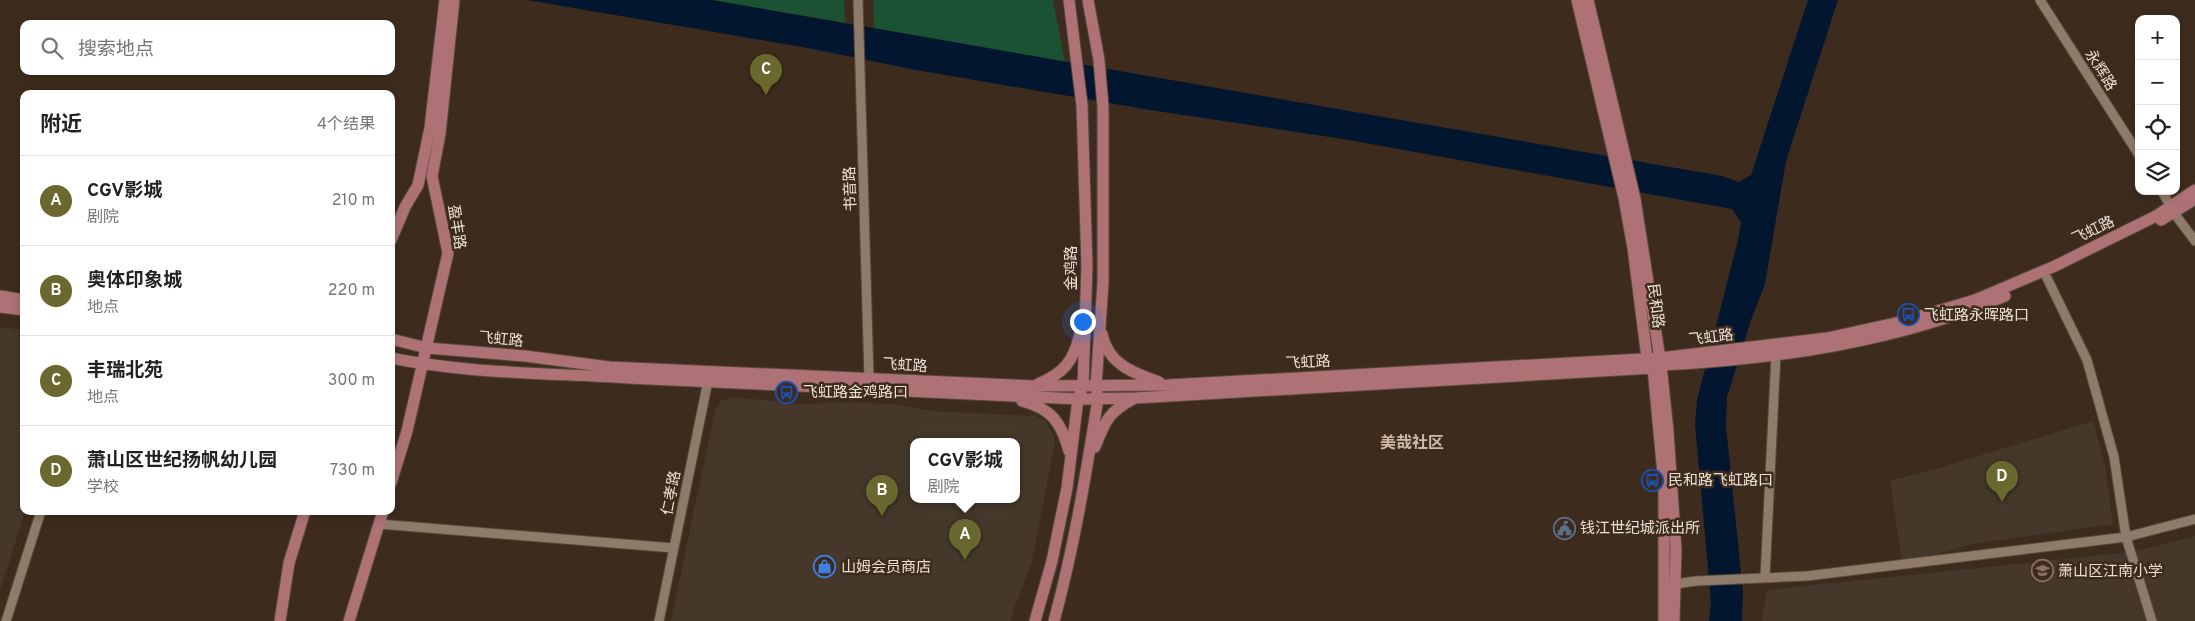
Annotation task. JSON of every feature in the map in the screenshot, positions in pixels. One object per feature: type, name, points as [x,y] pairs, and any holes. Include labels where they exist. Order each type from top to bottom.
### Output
[{"type":"main road","points":[[395,230],[404,207],[418,185],[430,128],[445,0]]},
{"type":"main road","name":"盈丰路","points":[[395,470],[407,431],[448,253],[432,176],[440,134],[454,0]]},
{"type":"main road","name":"金鸡路","points":[[1035,621],[1052,561],[1067,488],[1078,398],[1083,386],[1087,266],[1082,105],[1069,0]]},
{"type":"main road","name":"金鸡路","points":[[1054,621],[1068,571],[1098,399],[1096,386],[1102,283],[1103,107],[1099,60],[1088,0]]},
{"type":"main road","name":"民和路","points":[[1576,0],[1624,198],[1668,431],[1676,549],[1674,621]]},
{"type":"main road","name":"民和路","points":[[1588,0],[1635,199],[1655,362],[1664,485],[1664,621]]},
{"type":"main road","name":"飞虹路","points":[[395,340],[427,348],[525,356],[609,367],[708,376],[999,395],[1098,399],[1136,398],[1706,358],[1827,338],[1900,322],[1974,300],[2055,266],[2156,216],[2173,210],[2195,190]]},
{"type":"main road","name":"飞虹路","points":[[1745,353],[1776,354],[1826,348],[1897,332],[1981,306],[2047,278],[2195,199]]},
{"type":"main road","points":[[0,296],[20,299]]},
{"type":"main road","points":[[0,307],[20,310]]},
{"type":"main road","points":[[1034,386],[1052,378],[1064,369],[1072,359],[1076,351],[1086,308]]},
{"type":"main road","points":[[1100,322],[1104,343],[1110,355],[1121,366],[1136,374],[1168,385]]},
{"type":"main road","name":"飞虹路","points":[[395,359],[423,365],[708,376],[869,378],[1034,386],[1168,385],[1655,362]]},
{"type":"main road","points":[[999,395],[1036,404],[1046,410],[1056,420],[1064,434],[1071,456]]},
{"type":"main road","points":[[1087,465],[1108,418],[1116,408],[1136,398]]},
{"type":"main road","points":[[280,621],[289,563],[304,515]]},
{"type":"main road","points":[[349,621],[382,515]]},
{"type":"street","name":"书音路","points":[[858,0],[869,378]]},
{"type":"street","name":"永辉路","points":[[2040,0],[2136,150]]},
{"type":"street","points":[[2164,195],[2195,241]]},
{"type":"street","points":[[2047,278],[2087,360],[2114,457],[2126,537],[2152,621]]},
{"type":"street","points":[[1765,577],[1776,354]]},
{"type":"street","name":"仁孝路","points":[[658,621],[708,376]]},
{"type":"street","points":[[6,621],[39,515]]},
{"type":"street","points":[[1675,584],[1696,581],[1807,576],[2126,537],[2195,519]]},
{"type":"street","points":[[379,524],[674,548]]},
{"type":"shaded area","points":[[0,327],[20,330],[20,515],[24,515],[0,591]]},
{"type":"shaded area","points":[[732,397],[809,405],[829,402],[895,404],[931,411],[1035,416],[1044,420],[1052,432],[1055,442],[1032,562],[1011,621],[671,621],[715,410],[721,401]]},
{"type":"shaded area","points":[[2093,421],[2105,465],[2113,524],[1972,544],[1902,564],[1890,481]]},
{"type":"shaded area","name":"萧山区江南小学","points":[[2195,536],[2195,621],[2152,621],[2133,562],[2148,621],[1762,621],[1767,590],[2131,552]]},
{"type":"green space","points":[[712,0],[844,0],[845,23]]},
{"type":"green space","points":[[873,0],[1053,0],[1065,62],[874,28]]},
{"type":"water","points":[[527,0],[712,0],[1722,176],[1739,182],[1751,175],[1808,0],[1838,0],[1786,161],[1765,284],[1751,320],[1727,397],[1726,426],[1743,592],[1742,621],[1709,621],[1711,602],[1695,424],[1697,400],[1738,240],[1741,222],[1732,209],[1343,139],[1150,110],[916,70],[808,48]]},
{"type":"place","name":"丰瑞北苑","points":[[766,95]]},
{"type":"place","name":"飞虹路永晖路口","points":[[1908,315]]},
{"type":"place","name":"飞虹路金鸡路口","points":[[787,392]]},
{"type":"place","name":"民和路飞虹路口","points":[[1652,480]]},
{"type":"place","name":"萧山区世纪扬帆幼儿园","points":[[2002,502]]},
{"type":"place","name":"奥体印象城","points":[[882,516]]},
{"type":"place","name":"钱江世纪城派出所","points":[[1564,528]]},
{"type":"place","name":"CGV影城","points":[[965,560]]},
{"type":"place","name":"山姆会员商店","points":[[825,567]]},
{"type":"place","name":"萧山区江南小学","points":[[2042,571]]},
{"type":"district","name":"美哉社区","points":[[1412,442]]}]
